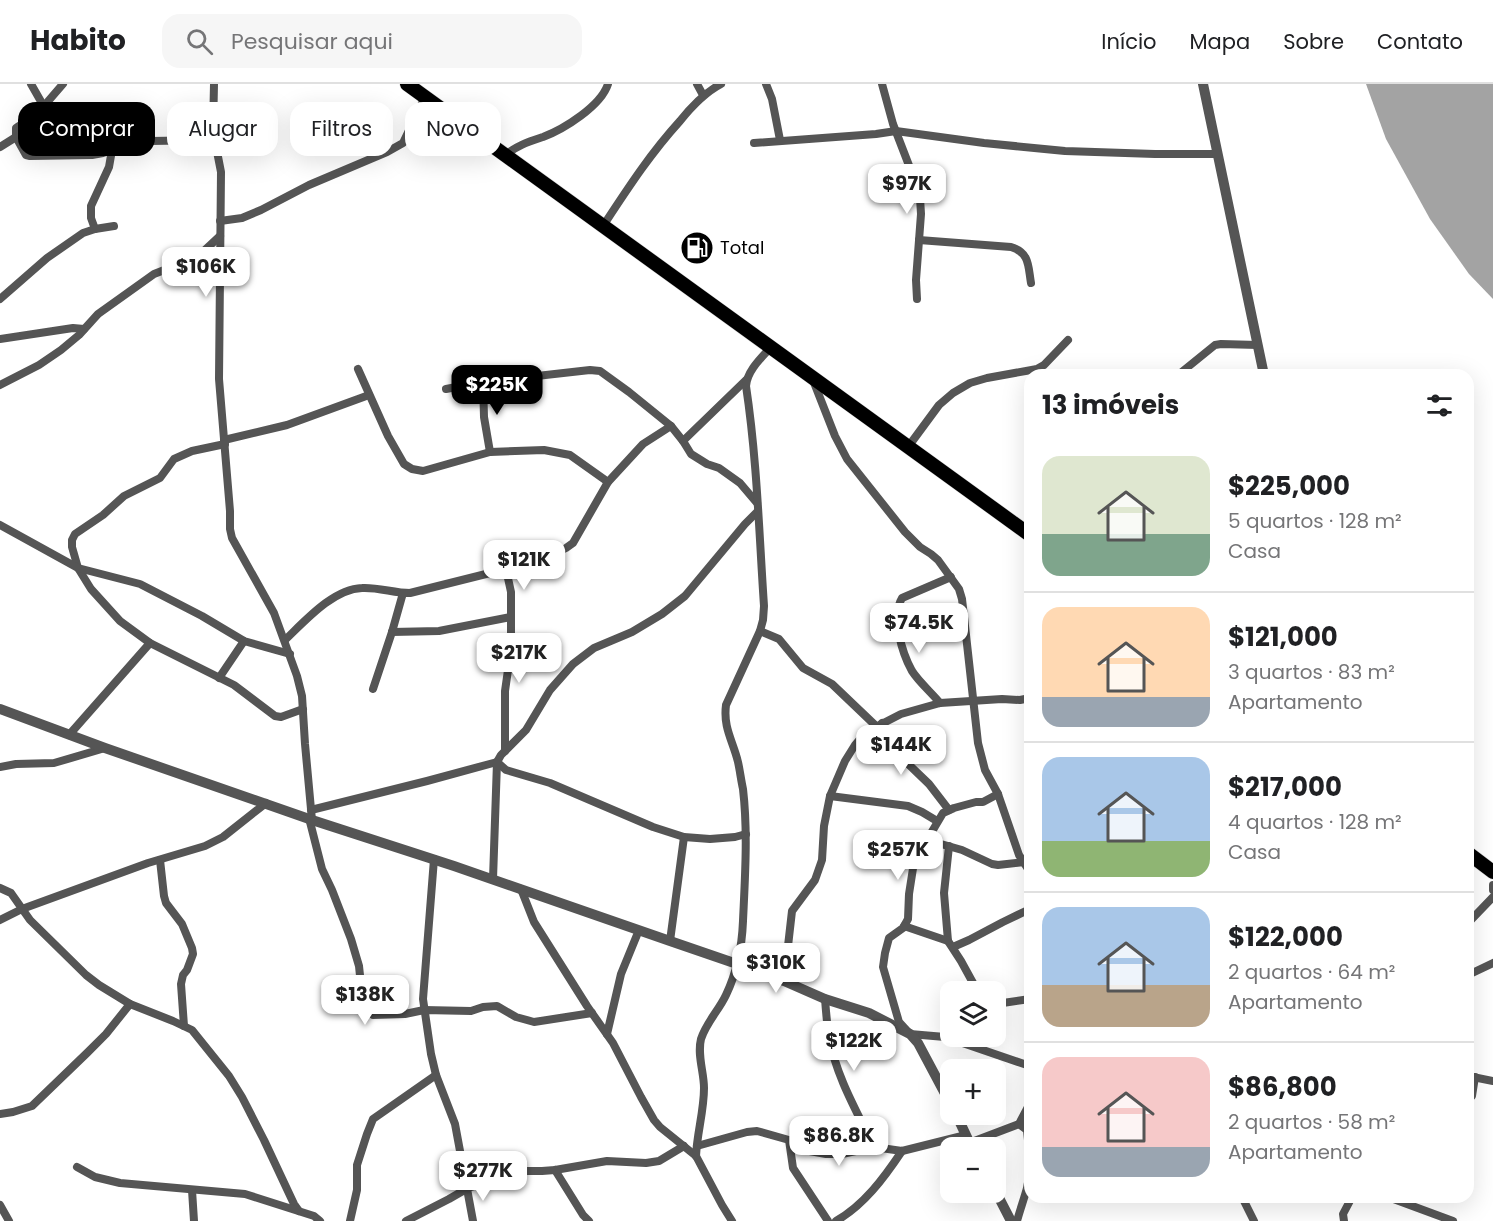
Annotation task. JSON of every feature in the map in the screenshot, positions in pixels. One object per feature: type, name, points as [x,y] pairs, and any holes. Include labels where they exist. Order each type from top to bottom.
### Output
[{"type":"highway","points":[[407,84],[1024,531]]},
{"type":"highway","points":[[1474,858],[1493,872]]},
{"type":"street","points":[[31,84],[42,102]]},
{"type":"street","points":[[47,102],[63,84]]},
{"type":"street","points":[[214,84],[214,102]]},
{"type":"street","points":[[505,155],[516,147],[567,124],[596,102],[608,84]]},
{"type":"street","points":[[697,84],[703,95]]},
{"type":"street","points":[[603,226],[665,137],[703,95],[721,84]]},
{"type":"street","points":[[766,84],[772,99],[780,140]]},
{"type":"street","points":[[882,84],[920,198],[917,299]]},
{"type":"street","points":[[1203,84],[1263,369]]},
{"type":"street","points":[[220,221],[242,218],[261,210],[309,185],[403,143],[425,97]]},
{"type":"street","points":[[18,126],[16,128],[18,141]]},
{"type":"street","points":[[754,143],[896,131],[1065,151],[1217,154]]},
{"type":"street","points":[[0,147],[16,137]]},
{"type":"street","points":[[95,229],[91,219],[91,206],[109,167],[111,156]]},
{"type":"street","points":[[218,156],[221,172],[219,379],[230,529],[232,538],[274,613],[297,676],[302,696],[311,816],[322,869],[332,890],[359,966],[363,1004],[373,1015],[405,1014],[424,1010],[460,1011],[497,1006],[516,1017],[534,1022],[592,1013]]},
{"type":"street","points":[[0,299],[47,258],[83,233],[114,226]]},
{"type":"street","points":[[0,385],[61,350],[98,314],[154,274],[195,258],[220,236]]},
{"type":"street","points":[[919,240],[1020,250],[1027,260],[1031,283]]},
{"type":"street","points":[[0,339],[73,328],[84,329]]},
{"type":"street","points":[[1037,369],[1044,365],[1068,340]]},
{"type":"street","points":[[1185,369],[1215,345],[1258,345]]},
{"type":"street","points":[[683,441],[746,380],[771,347]]},
{"type":"street","points":[[358,369],[388,436],[404,465],[412,469],[423,471],[490,452],[544,450],[570,455],[608,482]]},
{"type":"street","points":[[446,389],[483,382],[590,370],[600,371],[671,426],[691,454],[719,468],[740,483],[757,507]]},
{"type":"street","points":[[908,447],[939,405],[952,393],[970,383],[1024,371]]},
{"type":"street","points":[[812,377],[835,436],[847,459],[905,532],[938,560],[959,589],[980,756],[998,794],[1023,862],[992,864],[962,850],[927,840]]},
{"type":"street","points":[[696,1156],[704,1090],[700,1054],[702,1037],[726,996],[737,964],[743,924],[746,834],[743,790],[738,763],[724,717],[726,705],[760,631],[764,606],[752,423],[746,380]]},
{"type":"street","points":[[483,382],[484,417],[490,452]]},
{"type":"street","points":[[303,708],[281,717],[275,716],[234,685],[150,643],[120,621],[91,589],[78,568],[72,540],[75,534],[103,515],[124,496],[160,478],[174,459],[192,451],[287,425],[369,395]]},
{"type":"street","points":[[285,640],[320,607],[348,590],[363,588],[410,592],[506,568],[566,549],[573,543],[608,482],[643,444],[671,426]]},
{"type":"street","points":[[740,483],[756,479]]},
{"type":"street","points":[[493,879],[497,762],[526,730],[550,690],[573,664],[594,648],[632,632],[662,614],[685,596],[757,507]]},
{"type":"street","points":[[0,525],[78,568],[140,584],[202,616],[243,641],[290,654]]},
{"type":"street","points":[[505,751],[505,691],[511,649],[511,592],[506,568]]},
{"type":"street","points":[[940,702],[913,672],[899,637],[897,621],[899,603],[902,598],[951,577]]},
{"type":"street","points":[[373,689],[403,593]]},
{"type":"street","points":[[392,632],[439,631],[511,617]]},
{"type":"street","points":[[760,631],[779,639],[803,668],[832,684],[879,725],[903,759],[929,784],[949,810]]},
{"type":"street","points":[[219,678],[243,641]]},
{"type":"street","points":[[69,735],[150,643]]},
{"type":"street","points":[[784,981],[792,911],[815,880],[822,860],[824,826],[830,796],[845,761],[855,745],[867,732],[879,725],[901,714],[940,702],[1024,699]]},
{"type":"street","points":[[0,709],[105,748],[311,816],[737,964],[825,999],[869,1013],[910,1034],[940,1035]]},
{"type":"street","points":[[0,767],[16,764],[54,763],[105,748]]},
{"type":"street","points":[[497,762],[506,770],[550,783],[653,827],[684,837],[710,839],[746,834]]},
{"type":"street","points":[[311,816],[497,762]]},
{"type":"street","points":[[940,1085],[918,1044],[899,1022],[883,967],[885,953],[889,938],[904,926],[908,919],[914,862],[937,821],[943,813],[949,810],[983,802],[998,794]]},
{"type":"street","points":[[830,796],[908,806],[937,821]]},
{"type":"street","points":[[0,920],[22,909],[205,846],[223,837],[266,803]]},
{"type":"street","points":[[670,941],[684,837]]},
{"type":"street","points":[[949,846],[944,893],[950,944],[972,981]]},
{"type":"street","points":[[434,859],[424,1010],[436,1075],[455,1124],[473,1221]]},
{"type":"street","points":[[160,860],[166,903],[183,924],[193,954],[181,984],[184,1026]]},
{"type":"street","points":[[1493,885],[1493,890]]},
{"type":"street","points":[[0,888],[11,893],[30,920],[99,985],[130,1004],[192,1030],[229,1076],[242,1097],[294,1204],[300,1211]]},
{"type":"street","points":[[521,889],[534,922],[608,1034],[654,1120],[696,1156],[732,1221]]},
{"type":"street","points":[[1474,916],[1493,897]]},
{"type":"street","points":[[904,926],[950,944],[975,937],[1024,912]]},
{"type":"street","points":[[608,1034],[621,974],[639,930]]},
{"type":"street","points":[[1474,972],[1493,963]]},
{"type":"street","points":[[825,999],[830,1038],[840,1073],[874,1147]]},
{"type":"street","points":[[1006,1003],[1024,1000]]},
{"type":"street","points":[[0,1114],[32,1106],[106,1034],[130,1004]]},
{"type":"street","points":[[980,1047],[1024,1064]]},
{"type":"street","points":[[350,1221],[357,1190],[357,1165],[373,1119],[436,1075]]},
{"type":"street","points":[[1474,1078],[1492,1083]]},
{"type":"street","points":[[983,1137],[1019,1124],[1024,1114]]},
{"type":"street","points":[[1019,1124],[1024,1128]]},
{"type":"street","points":[[697,1146],[757,1131],[789,1140],[804,1150],[826,1154],[842,1154],[874,1147],[902,1151],[940,1146]]},
{"type":"street","points":[[789,1140],[793,1168],[828,1221]]},
{"type":"street","points":[[406,1221],[468,1188],[523,1171],[555,1170],[607,1161],[646,1163],[659,1161],[684,1146]]},
{"type":"street","points":[[836,1221],[866,1198],[902,1151]]},
{"type":"street","points":[[77,1167],[95,1177],[120,1183],[245,1194],[314,1216],[320,1221]]},
{"type":"street","points":[[555,1170],[589,1221]]},
{"type":"street","points":[[192,1190],[194,1221]]},
{"type":"street","points":[[1017,1221],[1024,1198]]},
{"type":"street","points":[[1002,1203],[1011,1221]]},
{"type":"street","points":[[1245,1203],[1254,1221]]},
{"type":"street","points":[[1344,1221],[1343,1214],[1349,1203]]},
{"type":"street","points":[[1412,1203],[1453,1221]]},
{"type":"street","points":[[0,1205],[9,1221]]},
{"type":"shaded area","points":[[1366,84],[1493,84],[1493,299],[1469,274],[1430,219],[1386,139]]},
{"type":"place","name":"Total","points":[[697,248]]}]
